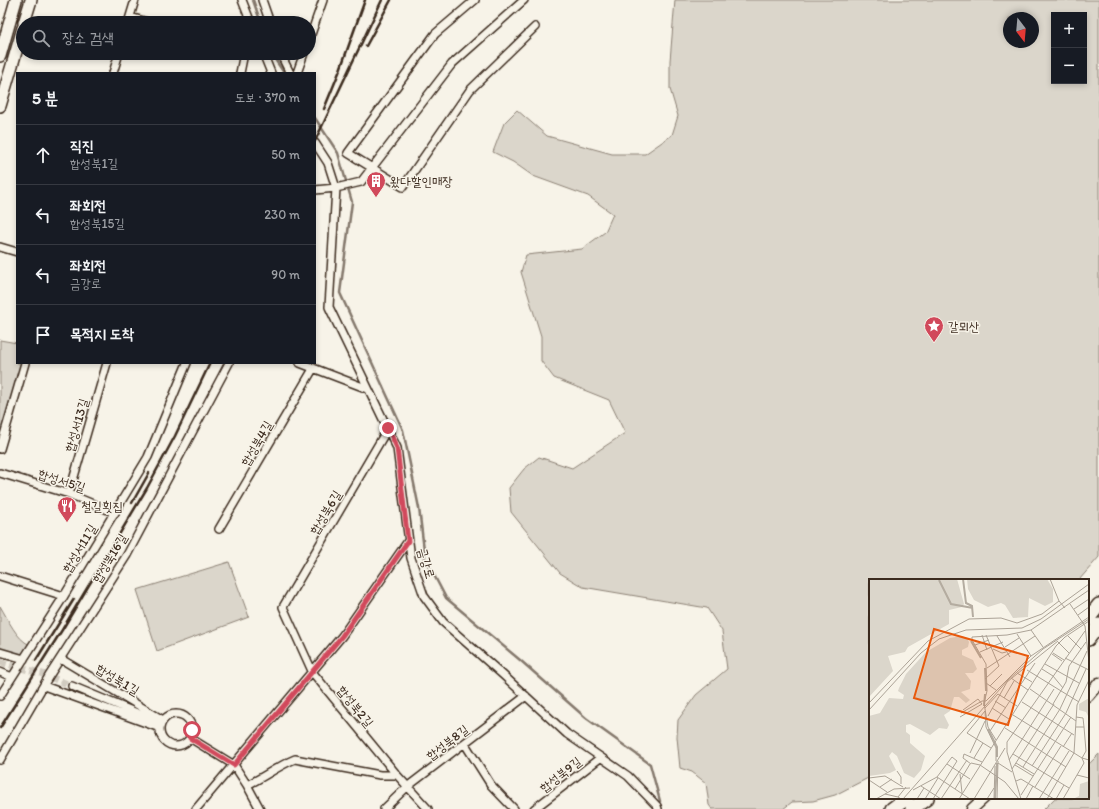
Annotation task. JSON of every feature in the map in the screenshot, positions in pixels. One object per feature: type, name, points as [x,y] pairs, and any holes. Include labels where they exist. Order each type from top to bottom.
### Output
[{"type":"highway","points":[[1089,618],[1099,605]]},
{"type":"highway","points":[[1089,638],[1099,625]]},
{"type":"highway","points":[[892,809],[906,799]]},
{"type":"highway","points":[[912,809],[927,799]]},
{"type":"main road","points":[[0,56],[16,0]]},
{"type":"main road","points":[[26,16],[31,0]]},
{"type":"main road","points":[[0,106],[13,76],[16,60]]},
{"type":"main road","points":[[1089,695],[1099,683]]},
{"type":"main road","points":[[972,809],[983,799]]},
{"type":"street","points":[[130,16],[135,0]]},
{"type":"street","points":[[242,0],[248,16]]},
{"type":"street","points":[[262,0],[268,16]]},
{"type":"street","points":[[316,20],[323,0]]},
{"type":"street","points":[[475,0],[435,34],[348,153],[403,187],[470,90],[535,28]]},
{"type":"street","points":[[316,190],[338,188],[361,182],[452,64],[524,0]]},
{"type":"street","points":[[113,72],[117,60]]},
{"type":"street","points":[[240,72],[243,60]]},
{"type":"street","points":[[266,60],[271,72]]},
{"type":"street","points":[[284,60],[290,72]]},
{"type":"street","points":[[297,72],[302,60]]},
{"type":"street","name":"금강로","points":[[316,145],[328,163],[338,188],[329,307],[397,448],[411,558],[424,596],[443,622],[567,734],[628,776],[657,806],[658,809]]},
{"type":"street","points":[[0,247],[16,252]]},
{"type":"street","points":[[0,449],[25,364]]},
{"type":"street","name":"합성서13길","points":[[69,494],[107,364]]},
{"type":"street","name":"합성서11길","points":[[0,696],[64,596],[148,457],[187,364]]},
{"type":"street","name":"합성북16길","points":[[0,760],[44,686],[127,554],[228,364]]},
{"type":"street","points":[[302,364],[368,389]]},
{"type":"street","name":"합성북4길","points":[[219,530],[313,369]]},
{"type":"street","name":"합성북6길","points":[[283,607],[388,428]]},
{"type":"street","name":"합성서5길","points":[[0,473],[69,494],[115,512]]},
{"type":"street","points":[[196,809],[342,636],[408,541]]},
{"type":"street","points":[[0,576],[64,596]]},
{"type":"street","name":"합성북2길","points":[[283,607],[313,672],[407,787],[428,809]]},
{"type":"street","points":[[0,652],[24,659]]},
{"type":"street","name":"합성북1길","points":[[61,659],[161,724]]},
{"type":"street","points":[[0,672],[12,677]]},
{"type":"street","points":[[44,686],[161,724]]},
{"type":"street","points":[[72,686],[161,724]]},
{"type":"street","name":"합성북8길","points":[[384,809],[407,787],[526,696]]},
{"type":"street","points":[[176,714],[186,717],[192,725],[190,738],[184,744],[173,746],[168,744],[161,736],[161,724],[171,715],[176,714]]},
{"type":"street","points":[[190,738],[234,765],[260,809]]},
{"type":"street","points":[[465,744],[491,785],[514,809]]},
{"type":"street","name":"합성북9길","points":[[534,809],[600,758]]},
{"type":"street","points":[[247,785],[263,778],[283,764],[295,759],[380,774],[397,775]]},
{"type":"shaded area","points":[[675,0],[1099,0],[1099,557],[1080,579],[869,579],[869,778],[835,795],[813,801],[792,802],[783,809],[712,809],[709,805],[706,783],[692,772],[680,768],[677,737],[678,720],[696,695],[727,669],[722,631],[707,608],[583,587],[560,573],[511,512],[509,488],[524,469],[539,457],[572,468],[625,433],[609,400],[554,378],[541,361],[541,336],[521,272],[526,255],[582,249],[605,232],[613,214],[588,196],[533,176],[513,162],[493,152],[504,123],[517,110],[547,136],[612,154],[645,154],[672,135],[678,116],[670,89],[670,61]]},
{"type":"shaded area","points":[[0,340],[16,343],[16,364],[25,364],[0,449]]},
{"type":"shaded area","points":[[229,562],[249,617],[157,651],[137,590]]},
{"type":"shaded area","points":[[0,606],[16,633],[30,645],[24,659],[0,652]]},
{"type":"shaded area","points":[[1099,754],[1099,809],[1044,809],[1054,799],[1089,799],[1089,764]]},
{"type":"waterway","points":[[253,0],[259,16]]},
{"type":"waterway","points":[[276,60],[283,72]]},
{"type":"waterway","points":[[316,120],[338,153],[352,202],[340,293],[403,430],[419,508],[425,558],[446,598],[586,718],[650,764],[660,801]]},
{"type":"tunnel","points":[[0,662],[43,674],[72,686]]},
{"type":"railway","points":[[324,109],[340,70],[365,0]]},
{"type":"railway","points":[[316,139],[382,0]]},
{"type":"railway","points":[[366,46],[391,0]]},
{"type":"railway","points":[[0,728],[62,630],[147,488],[175,436],[210,364]]},
{"type":"railway","points":[[132,503],[149,473]]},
{"type":"railway","points":[[36,660],[74,599]]},
{"type":"place","name":"왔다할인매장","points":[[376,198]]},
{"type":"place","name":"갈뫼산","points":[[934,343]]},
{"type":"place","name":"철길횟집","points":[[67,523]]},
{"type":"route","points":[[192,730],[190,738],[234,765],[342,636],[408,541],[397,448],[388,428]]}]
